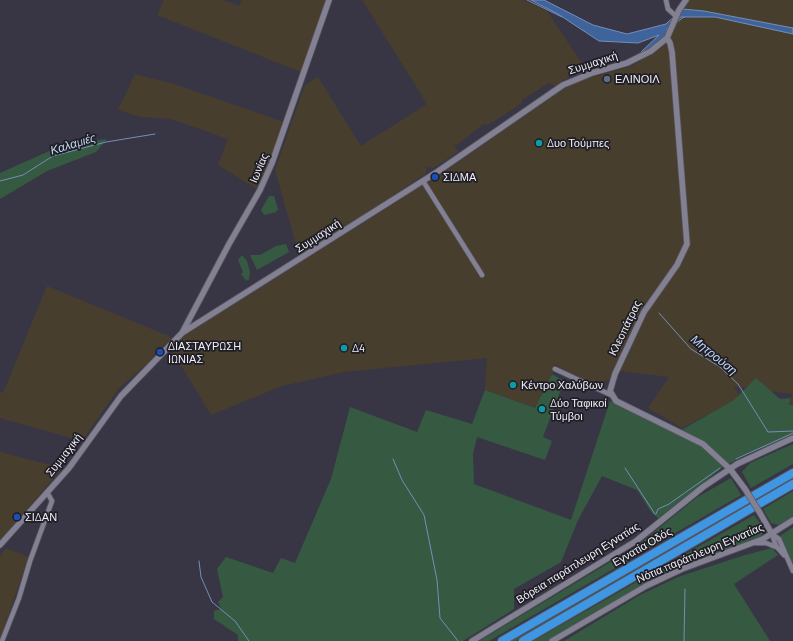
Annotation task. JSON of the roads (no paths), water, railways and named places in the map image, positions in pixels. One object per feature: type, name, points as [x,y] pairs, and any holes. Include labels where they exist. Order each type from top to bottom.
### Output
[{"type":"highway","name":"Εγνατία Οδός","points":[[502,641],[793,473]]},
{"type":"highway","name":"Εγνατία Οδός","points":[[523,641],[793,484]]},
{"type":"street","name":"Ιωνίας","points":[[182,333],[238,226],[260,190],[272,163],[329,0]]},
{"type":"street","points":[[666,0],[668,10],[676,16]]},
{"type":"street","name":"Συμμαχική","points":[[0,545],[73,463],[121,396],[182,333],[194,328],[423,181],[563,85],[581,76],[620,65],[643,56],[658,47],[666,38],[676,16],[686,0]]},
{"type":"street","name":"Κλεοπάτρας","points":[[611,395],[610,390],[612,379],[644,312],[677,265],[686,244],[672,52],[670,42],[666,38]]},
{"type":"street","points":[[423,181],[482,275]]},
{"type":"street","points":[[189,321],[194,328]]},
{"type":"street","points":[[555,369],[611,395],[616,401],[699,441],[730,469],[745,489],[772,534],[777,547],[785,556]]},
{"type":"street","name":"Βόρεια παράπλευρη Εγνατίας","points":[[472,641],[636,541],[703,487],[730,469],[748,458],[793,438]]},
{"type":"street","points":[[2,641],[19,598],[30,561],[52,501],[47,492]]},
{"type":"street","name":"Νότια παράπλευρη Εγνατίας","points":[[552,641],[646,586],[682,570],[755,543],[793,520]]},
{"type":"street","points":[[784,526],[780,533],[780,541],[785,556],[793,571]]},
{"type":"street","points":[[772,534],[780,541]]},
{"type":"street","points":[[755,543],[766,543],[777,547]]},
{"type":"water","points":[[531,0],[544,0],[593,25],[627,34],[666,24],[682,9],[704,11],[793,28],[793,34],[715,17],[681,17],[667,29],[666,34],[658,44],[644,53],[641,52],[659,35],[638,43],[599,41],[558,14]]},
{"type":"waterway","points":[[527,0],[562,17]]},
{"type":"waterway","points":[[677,22],[684,17]]},
{"type":"waterway","name":"Καλαμιές","points":[[0,181],[23,175],[53,156],[106,142],[155,134]]},
{"type":"waterway","name":"Μητρούση","points":[[659,313],[691,349],[720,367],[738,384],[768,432],[793,431]]},
{"type":"waterway","points":[[736,459],[793,433]]},
{"type":"waterway","points":[[393,459],[402,480],[424,515],[437,580],[440,618],[458,641]]},
{"type":"waterway","points":[[625,468],[655,514]]},
{"type":"waterway","points":[[656,514],[658,509],[669,504],[720,468]]},
{"type":"waterway","points":[[199,561],[201,577],[212,602],[235,621],[249,641]]},
{"type":"waterway","points":[[684,641],[685,589]]},
{"type":"place","name":"ΕΛΙΝΟΙΛ","points":[[607,79]]},
{"type":"place","name":"Δυο Τούμπες","points":[[539,143]]},
{"type":"place","name":"ΣΙΔΜΑ","points":[[435,177]]},
{"type":"place","name":"Δ4","points":[[344,348]]},
{"type":"place","name":"ΔΙΑΣΤΑΥΡΩΣΗ ΙΩΝΙΑΣ","points":[[160,352]]},
{"type":"place","name":"Κέντρο Χαλύβων","points":[[513,385]]},
{"type":"place","name":"Δύο Ταφικοί Τύμβοι","points":[[542,409]]},
{"type":"place","name":"ΣΙΔΑΝ","points":[[17,517]]}]
